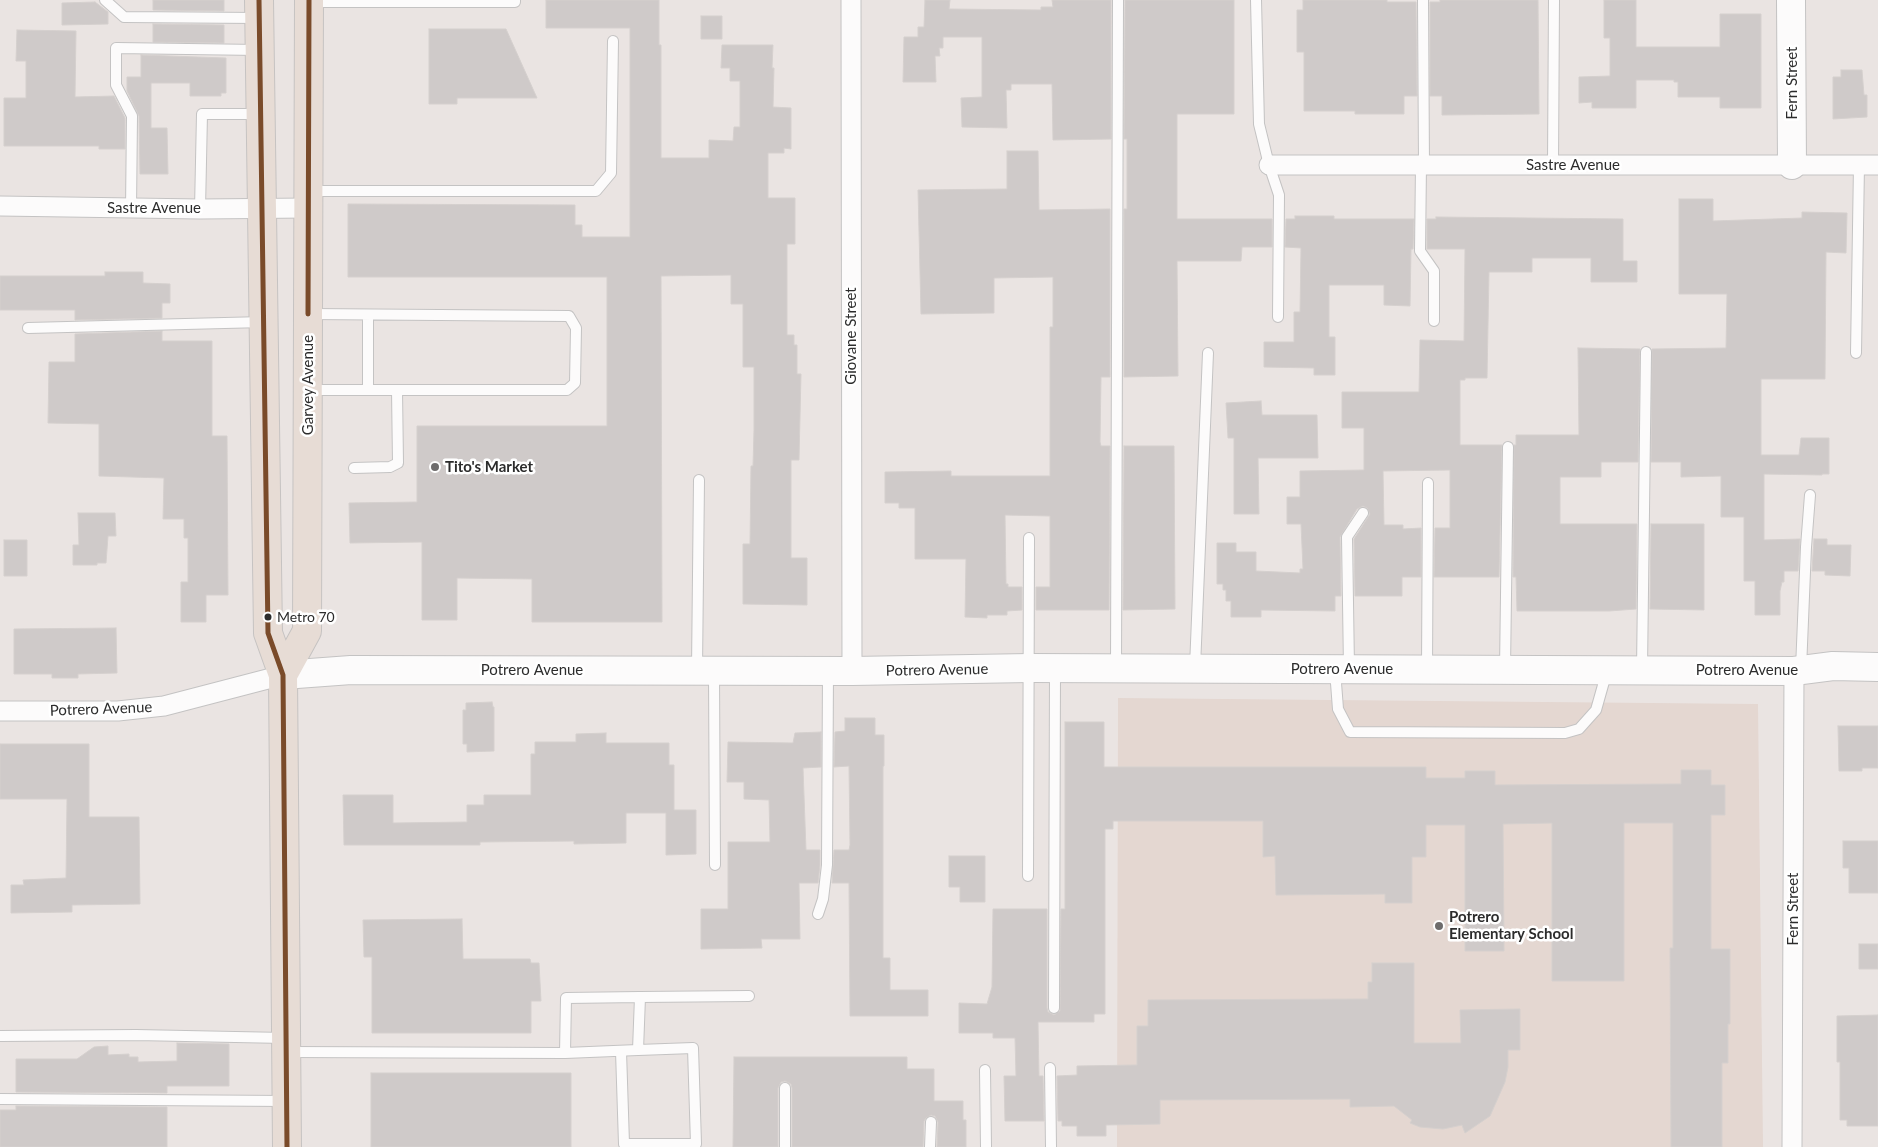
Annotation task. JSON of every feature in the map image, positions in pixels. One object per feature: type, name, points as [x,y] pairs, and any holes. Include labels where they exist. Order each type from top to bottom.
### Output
[{"type":"main road","name":"Garvey Avenue","points":[[283,675],[307,632],[309,1]]},
{"type":"main road","name":"Garvey Avenue","points":[[259,9],[268,633],[283,675],[287,1147]]},
{"type":"street","name":"Giovane Street","points":[[840,671],[851,0]]},
{"type":"street","name":"Fern Street","points":[[1791,0],[1792,165]]},
{"type":"street","name":"Sastre Avenue","points":[[1269,165],[1878,165]]},
{"type":"street","name":"Sastre Avenue","points":[[0,206],[131,209],[263,208],[308,199]]},
{"type":"street","name":"Potrero Avenue","points":[[0,711],[118,711],[164,706],[283,675],[351,670],[1342,669],[1798,671],[1833,666],[1878,667]]},
{"type":"street","name":"Fern Street","points":[[1792,1147],[1798,671]]},
{"type":"lane","points":[[105,0],[124,17],[259,9]]},
{"type":"lane","points":[[309,1],[514,2],[514,0]]},
{"type":"lane","points":[[1116,669],[1118,0]]},
{"type":"lane","points":[[1256,0],[1259,124],[1279,195],[1278,317]]},
{"type":"lane","points":[[1423,0],[1420,251],[1434,272],[1434,320]]},
{"type":"lane","points":[[1553,165],[1554,0]]},
{"type":"lane","points":[[308,199],[596,191],[611,173],[613,41]]},
{"type":"lane","points":[[131,209],[132,116],[116,85],[116,48],[260,50]]},
{"type":"lane","points":[[200,209],[202,114],[261,114]]},
{"type":"lane","points":[[1856,353],[1859,165]]},
{"type":"lane","points":[[308,314],[569,316],[576,328],[575,383],[567,390],[308,390]]},
{"type":"lane","points":[[368,315],[368,390]]},
{"type":"lane","points":[[28,328],[265,322]]},
{"type":"lane","points":[[1642,670],[1646,352]]},
{"type":"lane","points":[[1195,669],[1208,353]]},
{"type":"lane","points":[[354,468],[390,467],[398,462],[397,390]]},
{"type":"lane","points":[[1505,670],[1508,447]]},
{"type":"lane","points":[[699,480],[705,671],[715,865]]},
{"type":"lane","points":[[1427,670],[1428,483]]},
{"type":"lane","points":[[1798,671],[1810,495]]},
{"type":"lane","points":[[1363,513],[1347,537],[1342,669],[1338,709],[1350,732],[1565,733],[1579,728],[1596,710],[1608,670]]},
{"type":"lane","points":[[1029,538],[1042,669],[1054,1008]]},
{"type":"lane","points":[[1028,876],[1042,669]]},
{"type":"lane","points":[[818,914],[823,899],[827,865],[840,671]]},
{"type":"lane","points":[[565,1053],[566,998],[749,996]]},
{"type":"lane","points":[[638,1050],[640,997]]},
{"type":"lane","points":[[0,1036],[136,1035],[286,1045],[565,1053],[621,1050],[694,1048],[696,1144],[624,1144],[621,1050]]},
{"type":"lane","points":[[1050,1068],[1051,1147]]},
{"type":"lane","points":[[985,1070],[986,1147]]},
{"type":"lane","points":[[785,1088],[785,1147]]},
{"type":"lane","points":[[0,1099],[287,1101]]},
{"type":"lane","points":[[930,1122],[930,1147]]},
{"type":"shaded area","name":"Potrero Elementary School","points":[[1118,698],[1758,704],[1763,1147],[1117,1147]]},
{"type":"building","points":[[153,0],[224,0],[224,11],[153,10]]},
{"type":"building","points":[[546,0],[659,0],[661,158],[709,158],[709,140],[733,141],[734,127],[740,127],[740,81],[730,81],[730,68],[721,68],[722,45],[773,45],[773,107],[791,108],[791,149],[784,148],[784,153],[768,153],[768,198],[795,198],[795,244],[787,244],[787,335],[794,335],[794,345],[797,345],[797,374],[801,374],[799,460],[791,460],[791,558],[807,558],[807,605],[743,604],[743,544],[750,544],[754,367],[743,367],[743,304],[731,304],[731,275],[661,276],[662,622],[532,622],[532,579],[457,578],[457,620],[422,620],[422,542],[350,543],[349,503],[417,502],[417,426],[607,426],[607,277],[348,277],[348,204],[575,205],[575,225],[582,225],[582,237],[630,237],[630,28],[546,28]]},
{"type":"building","points":[[925,0],[950,0],[949,9],[1041,10],[1041,7],[1053,7],[1052,0],[1111,0],[1111,139],[1053,140],[1052,84],[1011,84],[1011,90],[1006,90],[1007,128],[962,127],[961,98],[982,97],[982,37],[943,37],[943,48],[939,48],[940,56],[935,56],[936,82],[903,82],[904,37],[918,37],[918,27],[924,27]]},
{"type":"building","points":[[1125,0],[1234,0],[1234,114],[1177,114],[1177,219],[1272,219],[1272,247],[1242,247],[1241,261],[1177,261],[1178,376],[1124,377],[1124,209],[1127,209],[1127,139],[1124,139]]},
{"type":"building","points":[[1303,0],[1416,2],[1417,96],[1404,96],[1404,114],[1355,114],[1355,111],[1304,111],[1304,52],[1297,52],[1297,10],[1303,10]]},
{"type":"building","points":[[1440,0],[1538,0],[1539,114],[1442,115],[1442,96],[1430,96],[1430,2],[1440,2]]},
{"type":"building","points":[[1604,0],[1636,0],[1636,47],[1720,47],[1720,14],[1761,14],[1761,108],[1720,108],[1720,97],[1678,97],[1678,82],[1674,82],[1674,80],[1636,80],[1636,108],[1592,108],[1592,102],[1579,103],[1579,77],[1610,76],[1610,38],[1604,38]]},
{"type":"building","points":[[95,2],[108,12],[108,24],[62,25],[62,3]]},
{"type":"building","points":[[701,16],[722,16],[722,39],[701,39]]},
{"type":"building","points":[[153,24],[224,25],[224,43],[153,42]]},
{"type":"building","points":[[429,29],[506,29],[537,98],[457,98],[457,104],[429,104]]},
{"type":"building","points":[[17,30],[76,31],[75,97],[114,96],[125,118],[125,149],[99,149],[99,146],[4,146],[4,98],[26,98],[26,61],[16,61]]},
{"type":"building","points":[[141,55],[226,58],[226,93],[221,93],[221,96],[190,96],[190,83],[151,83],[151,128],[167,128],[168,174],[140,174],[139,116],[127,91],[127,77],[141,77]]},
{"type":"building","points":[[1841,70],[1862,70],[1864,95],[1867,95],[1867,117],[1833,119],[1833,77],[1841,77]]},
{"type":"building","points":[[1007,151],[1038,151],[1039,210],[1110,209],[1110,377],[1101,377],[1100,442],[1101,446],[1110,446],[1109,610],[1036,610],[1036,587],[1050,587],[1050,516],[1005,515],[1006,584],[1008,584],[1008,587],[1022,587],[1022,610],[1007,611],[1007,615],[987,615],[987,618],[965,617],[966,559],[915,559],[915,508],[899,508],[899,503],[885,503],[885,472],[951,471],[951,476],[1050,476],[1050,327],[1053,327],[1053,277],[994,278],[994,313],[921,314],[918,190],[1007,189]]},
{"type":"building","points":[[1679,199],[1713,199],[1713,221],[1802,218],[1802,212],[1847,213],[1846,253],[1826,252],[1825,379],[1761,379],[1761,455],[1799,455],[1801,438],[1829,438],[1829,474],[1764,474],[1764,540],[1800,539],[1798,571],[1784,571],[1784,582],[1782,582],[1780,591],[1780,615],[1755,615],[1755,581],[1744,581],[1744,517],[1721,517],[1721,476],[1681,477],[1681,462],[1651,462],[1652,349],[1726,348],[1727,294],[1679,294]]},
{"type":"building","points":[[1295,216],[1334,216],[1334,219],[1414,219],[1413,249],[1411,249],[1410,306],[1384,305],[1384,285],[1329,285],[1329,337],[1335,337],[1335,375],[1314,375],[1314,368],[1264,367],[1264,342],[1294,342],[1294,312],[1300,312],[1301,248],[1285,247],[1286,219],[1295,219]]},
{"type":"building","points":[[1436,217],[1623,219],[1623,261],[1637,261],[1637,282],[1591,282],[1591,258],[1532,258],[1532,272],[1489,272],[1487,378],[1465,378],[1465,380],[1460,380],[1460,445],[1502,445],[1499,577],[1434,577],[1435,528],[1450,528],[1450,470],[1383,471],[1384,525],[1403,525],[1403,529],[1421,528],[1421,577],[1402,577],[1402,596],[1355,596],[1354,539],[1370,514],[1367,508],[1363,506],[1357,509],[1340,537],[1341,596],[1335,596],[1335,611],[1261,610],[1261,617],[1231,617],[1231,601],[1226,601],[1226,590],[1223,590],[1223,584],[1217,584],[1217,543],[1236,543],[1236,552],[1256,552],[1256,571],[1300,573],[1300,569],[1303,569],[1301,524],[1287,524],[1287,497],[1300,497],[1300,471],[1364,470],[1364,428],[1342,428],[1342,392],[1419,392],[1420,340],[1464,341],[1465,249],[1427,249],[1427,219],[1436,219]]},
{"type":"building","points":[[105,272],[143,272],[143,283],[170,284],[170,303],[162,303],[162,318],[75,320],[75,310],[0,310],[0,276],[105,276]]},
{"type":"building","points":[[162,331],[162,341],[212,341],[212,436],[227,436],[228,595],[206,595],[206,622],[181,622],[181,582],[188,582],[188,538],[184,538],[184,519],[163,519],[164,478],[99,476],[99,424],[48,423],[49,362],[75,362],[75,334]]},
{"type":"building","points":[[1578,348],[1640,349],[1638,462],[1601,462],[1601,477],[1560,477],[1560,524],[1637,524],[1636,609],[1609,611],[1517,611],[1516,577],[1513,577],[1514,445],[1516,445],[1516,435],[1579,435]]},
{"type":"building","points":[[1261,401],[1262,415],[1317,415],[1318,458],[1258,458],[1259,514],[1234,514],[1234,438],[1228,438],[1226,403]]},
{"type":"building","points":[[1124,446],[1174,446],[1175,609],[1123,610]]},
{"type":"building","points":[[78,513],[115,513],[116,536],[108,536],[106,563],[73,565],[73,545],[79,545]]},
{"type":"building","points":[[1651,524],[1704,524],[1704,610],[1650,609]]},
{"type":"building","points":[[1814,539],[1827,539],[1827,545],[1851,545],[1850,576],[1825,575],[1825,571],[1812,571]]},
{"type":"building","points":[[4,540],[27,540],[27,576],[4,576]]},
{"type":"building","points":[[116,628],[117,673],[78,674],[78,678],[52,678],[52,674],[14,674],[14,629]]},
{"type":"building","points":[[492,702],[494,707],[494,751],[467,752],[467,744],[463,744],[463,710],[466,710],[466,703]]},
{"type":"building","points":[[845,718],[875,718],[875,735],[884,735],[883,958],[890,958],[890,990],[928,990],[928,1016],[850,1016],[849,883],[832,883],[834,850],[849,850],[850,845],[849,766],[834,767],[835,732],[845,731]]},
{"type":"building","points":[[1065,722],[1104,722],[1104,767],[1426,767],[1426,778],[1465,778],[1465,771],[1495,771],[1495,785],[1681,784],[1681,770],[1711,770],[1711,785],[1725,785],[1725,815],[1711,815],[1711,949],[1730,949],[1728,1063],[1722,1063],[1722,1147],[1671,1147],[1670,948],[1673,948],[1673,823],[1624,823],[1624,981],[1552,981],[1552,823],[1503,824],[1504,951],[1465,951],[1465,825],[1426,825],[1426,857],[1412,857],[1412,903],[1385,903],[1385,894],[1276,895],[1275,856],[1263,857],[1263,821],[1113,821],[1113,829],[1105,829],[1105,1014],[1094,1014],[1094,1022],[1038,1022],[1039,1076],[1043,1076],[1044,1121],[1005,1121],[1004,1076],[1016,1076],[1015,1038],[993,1038],[993,1033],[959,1033],[959,1003],[987,1004],[992,987],[993,909],[1047,909],[1047,1008],[1048,1012],[1054,1015],[1060,1011],[1061,909],[1065,909]]},
{"type":"building","points":[[1838,726],[1878,726],[1878,768],[1862,768],[1862,771],[1839,771]]},
{"type":"building","points":[[821,732],[821,767],[803,768],[806,850],[820,850],[820,865],[818,883],[799,883],[800,939],[761,939],[762,948],[701,949],[701,909],[728,909],[728,842],[770,842],[769,800],[744,799],[744,782],[727,782],[728,742],[793,743],[795,733]]},
{"type":"building","points":[[606,733],[606,743],[669,743],[669,765],[674,765],[674,810],[696,810],[696,854],[666,855],[666,813],[626,813],[626,843],[574,844],[574,841],[480,842],[480,845],[344,845],[343,795],[393,795],[393,823],[467,822],[467,805],[484,805],[484,795],[531,795],[531,754],[535,754],[535,742],[576,742],[576,734]]},
{"type":"building","points":[[0,744],[89,744],[89,817],[139,817],[140,904],[72,905],[72,912],[11,913],[11,885],[24,885],[23,880],[66,878],[67,799],[0,799]]},
{"type":"building","points":[[1843,841],[1878,841],[1878,893],[1849,893],[1849,868],[1843,868]]},
{"type":"building","points":[[949,856],[985,856],[985,902],[960,902],[960,887],[949,887]]},
{"type":"building","points":[[462,919],[463,959],[530,959],[531,963],[539,963],[541,1001],[531,1001],[531,1033],[372,1033],[372,957],[364,957],[363,920]]},
{"type":"building","points":[[1859,944],[1878,944],[1878,969],[1859,969]]},
{"type":"building","points":[[1372,963],[1414,963],[1414,1043],[1461,1043],[1460,1010],[1520,1009],[1520,1050],[1508,1050],[1508,1067],[1505,1082],[1490,1116],[1465,1133],[1462,1125],[1443,1129],[1420,1127],[1410,1123],[1412,1120],[1394,1106],[1350,1107],[1350,1099],[1160,1100],[1160,1124],[1106,1125],[1106,1136],[1077,1136],[1077,1126],[1062,1126],[1062,1121],[1058,1121],[1057,1076],[1077,1075],[1077,1066],[1137,1065],[1137,1026],[1148,1026],[1148,1000],[1368,999],[1368,982],[1372,982]]},
{"type":"building","points":[[1878,1015],[1878,1126],[1847,1126],[1847,1120],[1840,1120],[1840,1062],[1837,1062],[1837,1016]]},
{"type":"building","points":[[177,1043],[229,1044],[229,1086],[167,1086],[167,1093],[16,1092],[16,1059],[77,1059],[94,1047],[108,1046],[108,1055],[129,1054],[129,1057],[138,1057],[138,1062],[177,1061]]},
{"type":"building","points":[[734,1057],[907,1057],[907,1069],[934,1069],[934,1101],[963,1101],[963,1120],[966,1120],[966,1147],[937,1147],[938,1122],[935,1116],[931,1115],[924,1121],[923,1147],[792,1147],[792,1088],[791,1084],[785,1081],[781,1082],[778,1088],[778,1147],[733,1147]]},
{"type":"building","points":[[371,1073],[571,1073],[571,1147],[371,1147]]},
{"type":"building","points":[[16,1106],[167,1107],[167,1147],[0,1147],[0,1110],[16,1110]]},
{"type":"transit line","points":[[259,0],[268,633],[283,675],[287,1147]]},
{"type":"transit line","points":[[308,314],[309,0]]},
{"type":"place","name":"Tito's Market","points":[[435,467]]},
{"type":"place","name":"Metro 70","points":[[268,617]]},
{"type":"place","name":"Potrero Elementary School","points":[[1439,926]]}]
